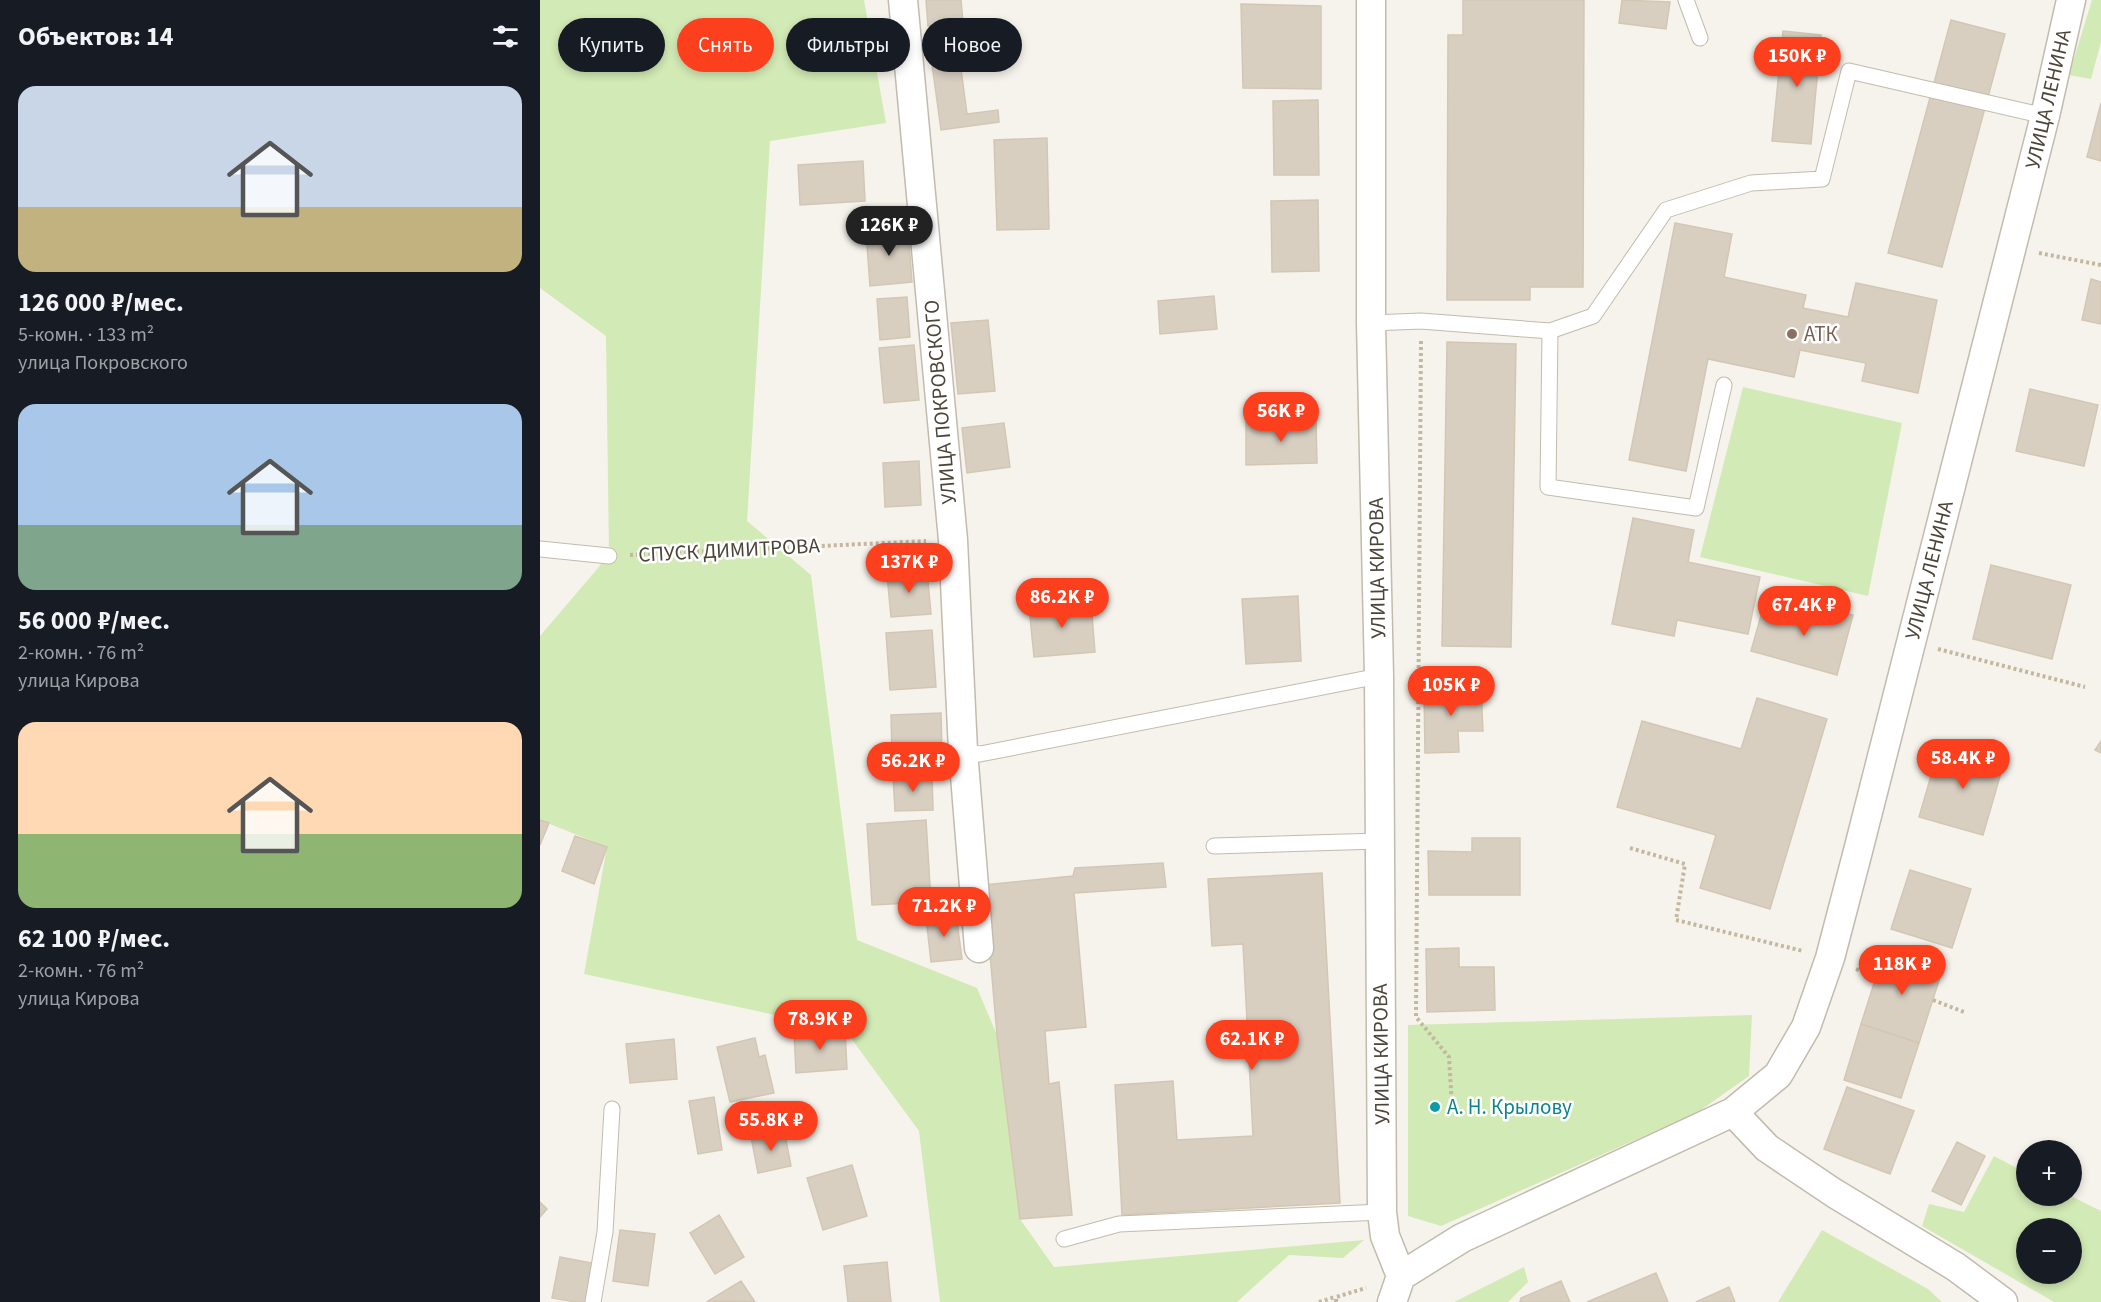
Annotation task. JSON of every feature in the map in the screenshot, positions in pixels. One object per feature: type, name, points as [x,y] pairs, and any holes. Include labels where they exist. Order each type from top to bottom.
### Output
[{"type":"street","name":"УЛИЦА ПОКРОВСКОГО","points":[[903,0],[953,540],[963,751],[979,948]]},
{"type":"street","name":"УЛИЦА КИРОВА","points":[[1371,0],[1371,323],[1379,676],[1382,1212],[1384,1236],[1396,1289]]},
{"type":"street","name":"УЛИЦА ЛЕНИНА","points":[[1396,1289],[1462,1238],[1732,1112],[1778,1075],[1806,1027],[1830,958],[2012,248],[2071,0]]},
{"type":"street","points":[[1732,1112],[1767,1148],[1834,1193],[1956,1267],[2003,1302]]},
{"type":"lane","points":[[1686,0],[1700,38]]},
{"type":"lane","points":[[1371,323],[1421,321],[1550,331],[1593,316],[1666,210],[1751,183],[1822,179],[1849,71],[2045,116]]},
{"type":"lane","points":[[1550,331],[1548,487],[1696,508],[1724,385]]},
{"type":"lane","name":"СПУСК ДИМИТРОВА","points":[[540,549],[609,556]]},
{"type":"lane","points":[[963,751],[980,754],[1379,676]]},
{"type":"lane","points":[[1214,846],[1379,841]]},
{"type":"lane","points":[[593,1302],[605,1232],[612,1109]]},
{"type":"lane","points":[[1064,1239],[1119,1224],[1382,1212]]},
{"type":"path","points":[[2012,248],[2101,265]]},
{"type":"path","points":[[1421,321],[1416,1017],[1449,1057],[1452,1106]]},
{"type":"path","name":"СПУСК ДИМИТРОВА","points":[[609,556],[953,540]]},
{"type":"path","points":[[1911,643],[2085,687]]},
{"type":"path","points":[[1630,848],[1685,864],[1676,920],[1830,958]]},
{"type":"path","points":[[1933,1000],[1964,1012]]},
{"type":"path","points":[[1319,1302],[1336,1297]]},
{"type":"green space","points":[[540,0],[864,0],[867,18],[786,18],[786,72],[877,72],[886,123],[770,141],[747,521],[811,575],[857,940],[977,988],[997,1035],[1020,1219],[1054,1267],[1364,1240],[1343,1258],[1289,1255],[1237,1302],[940,1302],[919,1131],[845,1030],[584,974],[607,847],[540,820],[540,636],[609,555],[606,336],[540,288]]},
{"type":"green space","points":[[2092,0],[2101,0],[2101,42],[2091,79],[2069,75]]},
{"type":"green space","points":[[1743,387],[1902,423],[1868,596],[1700,557]]},
{"type":"green space","points":[[1752,1015],[1749,1076],[1698,1112],[1441,1226],[1408,1216],[1408,1025]]},
{"type":"green space","points":[[1994,1156],[2016,1168],[2016,1206],[2082,1206],[2082,1202],[2101,1211],[2101,1302],[2054,1302],[2023,1284],[2082,1284],[2082,1218],[2016,1218],[2016,1280],[1922,1226],[1929,1204],[1964,1212]]},
{"type":"green space","points":[[1822,1230],[1928,1289],[1942,1302],[1778,1302]]},
{"type":"green space","points":[[1524,1267],[1528,1282],[1508,1302],[1454,1302]]},
{"type":"building","points":[[926,0],[961,0],[963,18],[927,18]]},
{"type":"building","points":[[1463,0],[1584,0],[1583,287],[1530,287],[1530,300],[1447,300],[1448,35],[1463,35]]},
{"type":"building","points":[[1622,0],[1670,2],[1666,29],[1619,23]]},
{"type":"building","points":[[1241,4],[1321,6],[1321,89],[1243,88]]},
{"type":"building","points":[[1951,20],[2005,34],[1942,267],[1888,253]]},
{"type":"building","points":[[1783,31],[1821,35],[1811,144],[1772,141]]},
{"type":"building","points":[[933,72],[961,72],[967,114],[998,110],[999,122],[941,130]]},
{"type":"building","points":[[1318,100],[1319,175],[1274,175],[1273,101]]},
{"type":"building","points":[[2101,103],[2101,161],[2087,157]]},
{"type":"building","points":[[1047,138],[1049,229],[997,230],[994,140]]},
{"type":"building","points":[[863,161],[865,201],[800,205],[798,165]]},
{"type":"building","points":[[1318,200],[1319,271],[1272,272],[1271,201]]},
{"type":"building","name":"АТК","points":[[1675,223],[1732,234],[1724,277],[1806,295],[1803,308],[1848,317],[1856,283],[1937,300],[1918,393],[1862,381],[1866,363],[1800,350],[1794,377],[1708,359],[1686,471],[1629,460]]},
{"type":"building","points":[[908,229],[912,282],[870,286],[866,232]]},
{"type":"building","points":[[2091,279],[2101,282],[2101,324],[2082,320]]},
{"type":"building","points":[[1214,296],[1217,329],[1160,334],[1158,301]]},
{"type":"building","points":[[907,297],[910,337],[880,340],[877,299]]},
{"type":"building","points":[[988,320],[995,391],[958,394],[951,323]]},
{"type":"building","points":[[1447,342],[1516,344],[1511,647],[1442,646]]},
{"type":"building","points":[[914,345],[919,400],[884,403],[879,348]]},
{"type":"building","points":[[2030,389],[2098,405],[2084,466],[2016,451]]},
{"type":"building","points":[[1316,421],[1317,463],[1246,465],[1246,422]]},
{"type":"building","points":[[1004,423],[1010,467],[967,473],[962,428]]},
{"type":"building","points":[[919,461],[921,505],[885,507],[883,463]]},
{"type":"building","points":[[1633,518],[1694,530],[1688,562],[1760,577],[1748,634],[1677,620],[1674,636],[1612,624]]},
{"type":"building","points":[[1991,565],[2071,585],[2052,659],[1973,639]]},
{"type":"building","points":[[927,571],[931,614],[891,617],[887,575]]},
{"type":"building","points":[[1298,596],[1301,661],[1246,664],[1242,599]]},
{"type":"building","points":[[1091,602],[1095,652],[1034,657],[1029,607]]},
{"type":"building","points":[[1804,602],[1853,615],[1837,675],[1751,651],[1764,605],[1800,616]]},
{"type":"building","points":[[932,630],[936,687],[890,690],[886,633]]},
{"type":"building","points":[[1481,688],[1483,731],[1458,731],[1459,752],[1425,753],[1424,689]]},
{"type":"building","points":[[1757,698],[1827,719],[1770,909],[1700,888],[1716,835],[1617,807],[1642,721],[1741,749]]},
{"type":"building","points":[[941,713],[942,755],[892,756],[891,715]]},
{"type":"building","points":[[2101,741],[2101,753],[2095,750]]},
{"type":"building","points":[[1985,745],[2007,752],[1983,835],[1919,817],[1938,752],[1979,764]]},
{"type":"building","points":[[932,774],[933,810],[895,811],[893,776]]},
{"type":"building","points":[[540,820],[549,823],[540,845]]},
{"type":"building","points":[[926,820],[931,902],[872,905],[867,824]]},
{"type":"building","points":[[575,836],[607,847],[594,884],[562,871]]},
{"type":"building","points":[[1472,838],[1520,838],[1520,895],[1429,895],[1428,851],[1472,852]]},
{"type":"building","points":[[1163,863],[1166,887],[1074,893],[1086,1027],[1045,1031],[1049,1084],[1059,1082],[1072,1215],[1020,1219],[997,1035],[984,885],[1073,876],[1075,868]]},
{"type":"building","points":[[1910,870],[1971,889],[1952,948],[1891,929]]},
{"type":"building","points":[[1322,873],[1340,1203],[1122,1215],[1115,1085],[1173,1081],[1177,1140],[1253,1136],[1243,944],[1212,946],[1208,879]]},
{"type":"building","points":[[956,914],[962,959],[931,962],[926,918]]},
{"type":"building","points":[[1459,948],[1459,967],[1494,967],[1495,1010],[1427,1012],[1426,949]]},
{"type":"building","points":[[1885,949],[1943,968],[1919,1043],[1861,1024]]},
{"type":"building","points":[[1861,1024],[1919,1043],[1901,1098],[1844,1080]]},
{"type":"building","points":[[845,1030],[847,1069],[796,1073],[794,1033]]},
{"type":"building","points":[[755,1038],[759,1057],[765,1055],[774,1093],[730,1102],[717,1047]]},
{"type":"building","points":[[674,1039],[677,1079],[630,1083],[626,1044]]},
{"type":"building","points":[[1847,1087],[1914,1111],[1890,1174],[1824,1149]]},
{"type":"building","points":[[714,1097],[722,1150],[698,1154],[689,1101]]},
{"type":"building","points":[[784,1130],[791,1166],[758,1173],[751,1137]]},
{"type":"building","points":[[1957,1142],[1985,1156],[1961,1205],[1932,1191]]},
{"type":"building","points":[[852,1165],[867,1216],[823,1230],[807,1178]]},
{"type":"building","points":[[540,1202],[547,1209],[540,1217]]},
{"type":"building","points":[[719,1215],[744,1257],[715,1274],[690,1233]]},
{"type":"building","points":[[620,1230],[655,1234],[648,1286],[613,1281]]},
{"type":"building","points":[[560,1257],[597,1264],[590,1302],[552,1298]]},
{"type":"building","points":[[887,1262],[891,1302],[848,1302],[844,1266]]},
{"type":"building","points":[[1656,1273],[1668,1302],[1587,1302]]},
{"type":"building","points":[[741,1281],[755,1302],[708,1301]]},
{"type":"building","points":[[1561,1281],[1570,1302],[1520,1302],[1521,1298]]},
{"type":"building","points":[[1729,1287],[1735,1302],[1696,1302]]},
{"type":"place","name":"АТК","points":[[1792,334]]},
{"type":"place","name":"А. Н. Крылову","points":[[1435,1107]]}]
